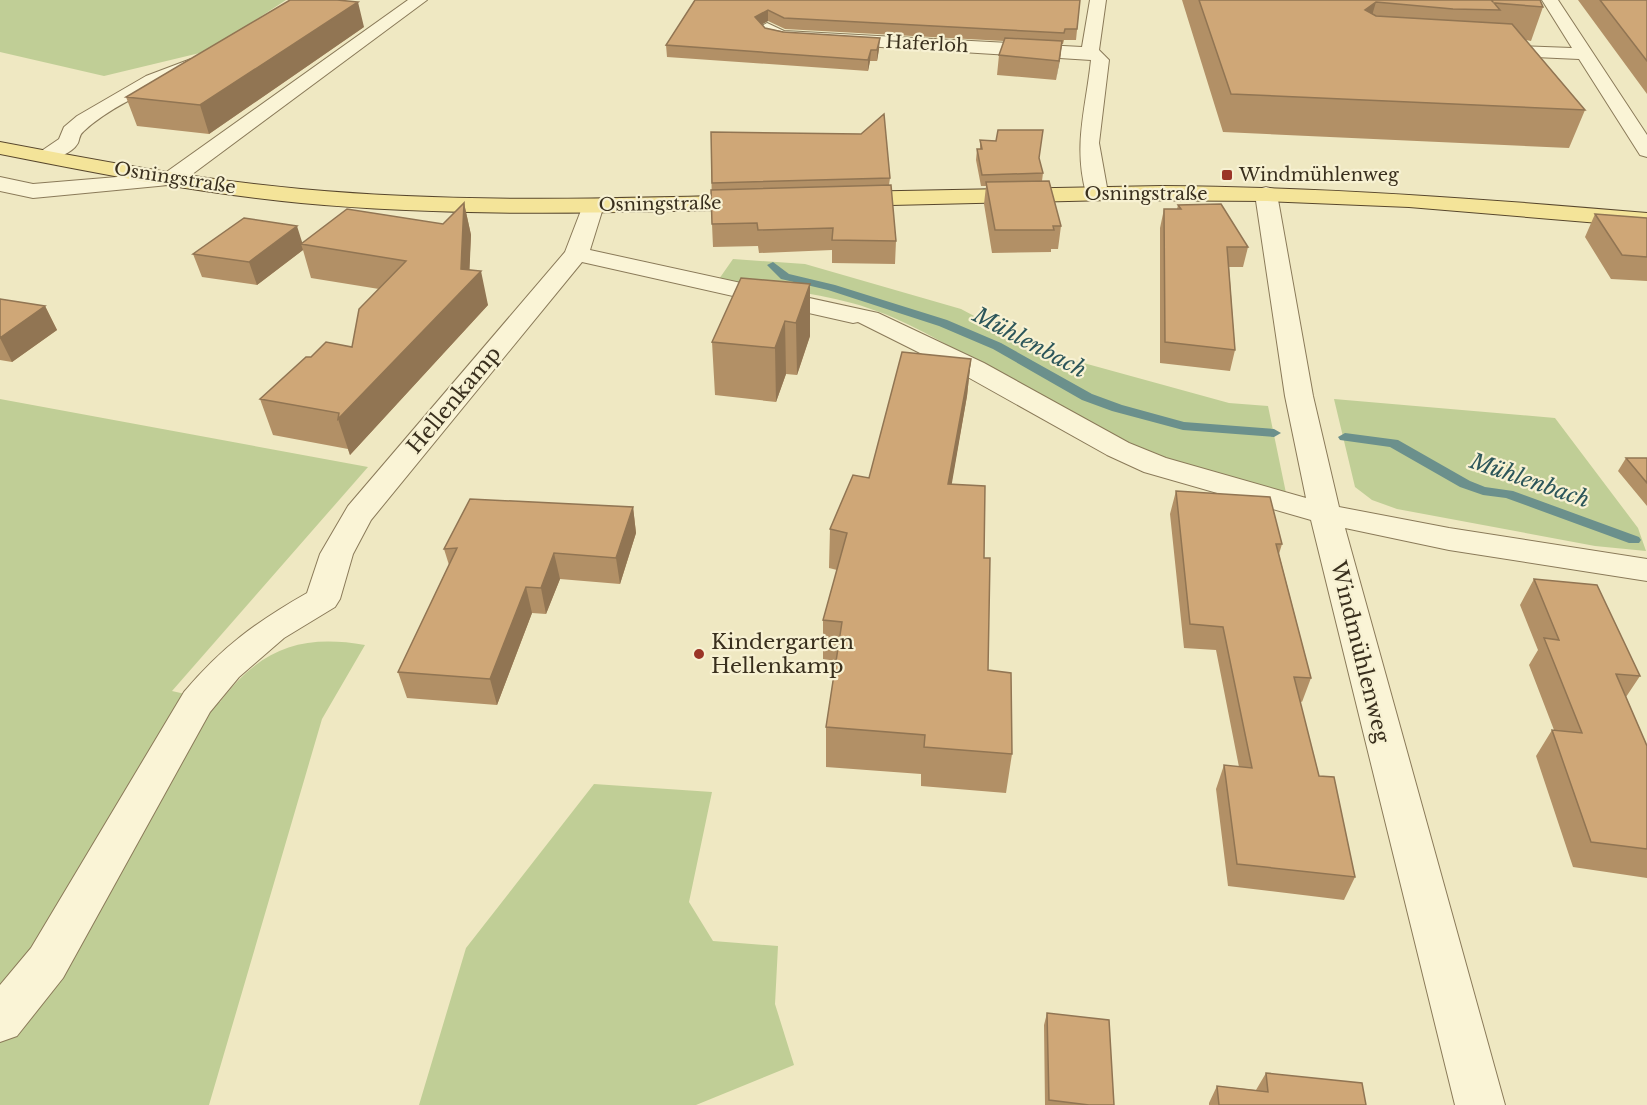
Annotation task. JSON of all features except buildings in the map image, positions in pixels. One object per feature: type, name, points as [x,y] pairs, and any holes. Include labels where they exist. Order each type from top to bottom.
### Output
[{"type":"main road","name":"Osningstraße","points":[[0,148],[171,179],[300,196],[382,202],[592,205],[771,201]]},
{"type":"main road","name":"Osningstraße","points":[[828,200],[1097,194],[1266,194],[1647,220]]},
{"type":"street","points":[[0,184],[33,191],[171,179],[419,0]]},
{"type":"street","points":[[1097,194],[1089,170],[1087,148],[1100,60],[1098,56],[1090,53],[1098,0]]},
{"type":"street","points":[[1550,0],[1647,151]]},
{"type":"street","name":"Haferloh","points":[[767,28],[772,33],[784,36],[1090,53]]},
{"type":"street","points":[[1469,50],[1584,54]]},
{"type":"street","points":[[45,156],[68,142],[71,131],[84,120],[153,80],[191,65]]},
{"type":"street","name":"Windmühlenweg","points":[[1266,194],[1299,396],[1325,514],[1480,1105]]},
{"type":"street","name":"Hellenkamp","points":[[0,1020],[47,963],[197,702],[225,667],[253,644],[272,629],[323,599],[333,559],[343,536],[576,254],[585,235],[592,205]]},
{"type":"street","points":[[576,254],[861,317],[974,369],[1118,449],[1201,480],[1325,514],[1449,539],[1647,570]]},
{"type":"green space","points":[[0,0],[286,0],[208,51],[104,76],[0,52]]},
{"type":"green space","points":[[733,259],[805,264],[961,309],[1040,351],[1229,403],[1268,406],[1286,493],[1200,471],[1136,449],[1060,411],[921,331],[871,309],[829,297],[719,279]]},
{"type":"green space","points":[[0,399],[368,467],[172,691],[220,702],[250,669],[283,650],[301,644],[321,642],[365,645],[322,719],[209,1105],[0,1105]]},
{"type":"green space","points":[[1334,399],[1555,418],[1638,528],[1646,551],[1595,546],[1397,509],[1372,500],[1355,487]]},
{"type":"green space","points":[[594,784],[712,792],[689,902],[713,941],[778,946],[775,1004],[794,1065],[696,1105],[419,1105],[466,948]]},
{"type":"waterway","name":"Mühlenbach","points":[[773,265],[785,277],[831,287],[943,323],[997,346],[1087,397],[1117,408],[1183,426],[1274,433]]},
{"type":"waterway","name":"Mühlenbach","points":[[1345,437],[1393,443],[1465,484],[1483,491],[1508,494],[1634,540]]},
{"type":"place","name":"Windmühlenweg","points":[[1227,175]]},
{"type":"place","name":"Kindergarten Hellenkamp","points":[[699,654]]}]
